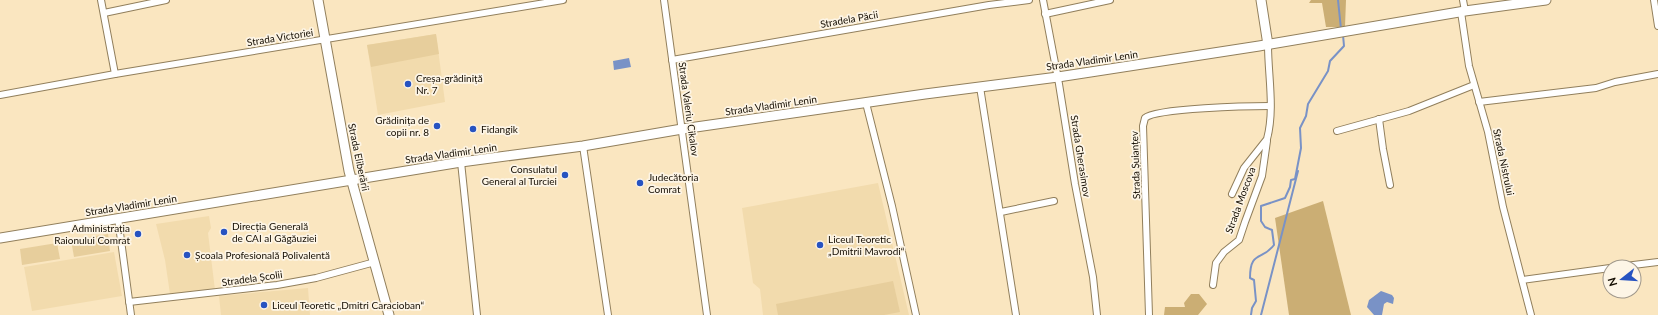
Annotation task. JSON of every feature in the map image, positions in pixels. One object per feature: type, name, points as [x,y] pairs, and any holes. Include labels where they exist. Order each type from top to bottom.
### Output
[{"type":"main road","name":"Strada Eliberării","points":[[318,0],[351,180],[389,315]]},
{"type":"main road","name":"Strada Moscova","points":[[1260,0],[1268,45]]},
{"type":"main road","name":"Strada Vladimir Lenin","points":[[0,238],[461,162],[583,146],[682,129],[1058,77],[1546,0]]},
{"type":"street","points":[[101,0],[115,74]]},
{"type":"street","points":[[104,13],[166,0]]},
{"type":"street","name":"Strada Victoriei","points":[[0,95],[115,74],[563,0]]},
{"type":"street","name":"Strada Valeriu Cikalov","points":[[664,0],[707,315]]},
{"type":"street","name":"Stradela Păcii","points":[[672,60],[989,5],[1029,0]]},
{"type":"street","name":"Strada Gherasimov","points":[[1043,0],[1058,77],[1092,277],[1097,315]]},
{"type":"street","points":[[1046,14],[1110,0]]},
{"type":"street","name":"Strada Nistrului","points":[[1463,0],[1469,66],[1488,132],[1503,207],[1531,315]]},
{"type":"street","points":[[1654,0],[1658,26]]},
{"type":"street","name":"Strada Moscova","points":[[1213,285],[1216,263],[1224,252],[1239,240],[1262,176],[1270,127],[1268,45]]},
{"type":"street","points":[[1479,102],[1590,88],[1658,74]]},
{"type":"street","points":[[1337,132],[1429,103],[1474,85]]},
{"type":"street","points":[[980,87],[1016,315]]},
{"type":"street","points":[[866,103],[892,206],[916,315]]},
{"type":"street","name":"Strada Șuianțev","points":[[1149,315],[1143,126],[1145,118],[1155,113],[1244,106],[1270,106]]},
{"type":"street","points":[[1379,119],[1390,185]]},
{"type":"street","name":"Strada Moscova","points":[[1232,194],[1242,172],[1267,139]]},
{"type":"street","points":[[583,146],[608,315]]},
{"type":"street","points":[[461,162],[477,315]]},
{"type":"street","points":[[1000,212],[1054,201]]},
{"type":"street","points":[[118,218],[131,315]]},
{"type":"street","name":"Stradela Școlii","points":[[129,302],[277,285],[316,278],[375,262]]},
{"type":"street","points":[[1642,264],[1658,262]]},
{"type":"street","points":[[1522,280],[1602,269]]},
{"type":"shaded area","points":[[1311,0],[1346,0],[1345,27],[1326,27],[1322,3],[1309,3]]},
{"type":"shaded area","name":"Creșa-grădiniță Nr. 7","points":[[436,34],[445,102],[378,115],[367,45]]},
{"type":"shaded area","points":[[436,34],[439,54],[371,67],[367,45]]},
{"type":"shaded area","name":"Liceul Teoretic „Dmitrii Mavrodi“","points":[[878,183],[909,315],[763,315],[760,289],[753,283],[742,208]]},
{"type":"shaded area","points":[[1323,201],[1351,315],[1289,315],[1275,218]]},
{"type":"shaded area","name":"Școala Profesională Polivalentă","points":[[209,216],[211,228],[208,233],[215,290],[170,294],[165,260],[156,224]]},
{"type":"shaded area","points":[[108,234],[110,251],[74,257],[71,240]]},
{"type":"shaded area","points":[[57,243],[60,259],[22,265],[20,249]]},
{"type":"shaded area","points":[[114,252],[122,296],[32,311],[24,267]]},
{"type":"shaded area","points":[[893,281],[900,312],[884,315],[778,315],[776,304]]},
{"type":"shaded area","name":"Liceul Teoretic „Dmitri Caracioban“","points":[[308,288],[310,315],[221,315],[219,296]]},
{"type":"shaded area","points":[[1191,294],[1199,294],[1207,304],[1198,315],[1164,315],[1165,307],[1185,307],[1184,303]]},
{"type":"water","points":[[629,58],[631,67],[614,70],[613,61]]},
{"type":"water","points":[[1381,291],[1392,295],[1394,298],[1393,304],[1387,302],[1384,304],[1382,315],[1374,315],[1367,307],[1369,300]]},
{"type":"waterway","points":[[1338,0],[1341,29]]},
{"type":"waterway","points":[[1251,315],[1252,308],[1256,301],[1254,280],[1250,278],[1252,263],[1254,259],[1270,250],[1274,245],[1272,230],[1265,227],[1261,221],[1261,206],[1285,198],[1290,187],[1291,180],[1295,179],[1301,148],[1300,128],[1306,116],[1308,104],[1328,71],[1330,61],[1344,46],[1343,35]]},
{"type":"waterway","points":[[1261,315],[1298,171]]},
{"type":"place","name":"Creșa-grădiniță Nr. 7","points":[[408,84]]},
{"type":"place","name":"Grădinița de copii nr. 8","points":[[437,126]]},
{"type":"place","name":"Fidangik","points":[[473,129]]},
{"type":"place","name":"Consulatul General al Turciei","points":[[565,175]]},
{"type":"place","name":"Judecătoria Comrat","points":[[640,183]]},
{"type":"place","name":"Direcția Generală de CAI al Găgăuziei","points":[[224,232]]},
{"type":"place","name":"Administrația Raionului Comrat","points":[[138,234]]},
{"type":"place","name":"Liceul Teoretic „Dmitrii Mavrodi“","points":[[820,245]]},
{"type":"place","name":"Școala Profesională Polivalentă","points":[[187,255]]},
{"type":"place","name":"Liceul Teoretic „Dmitri Caracioban“","points":[[264,305]]}]
